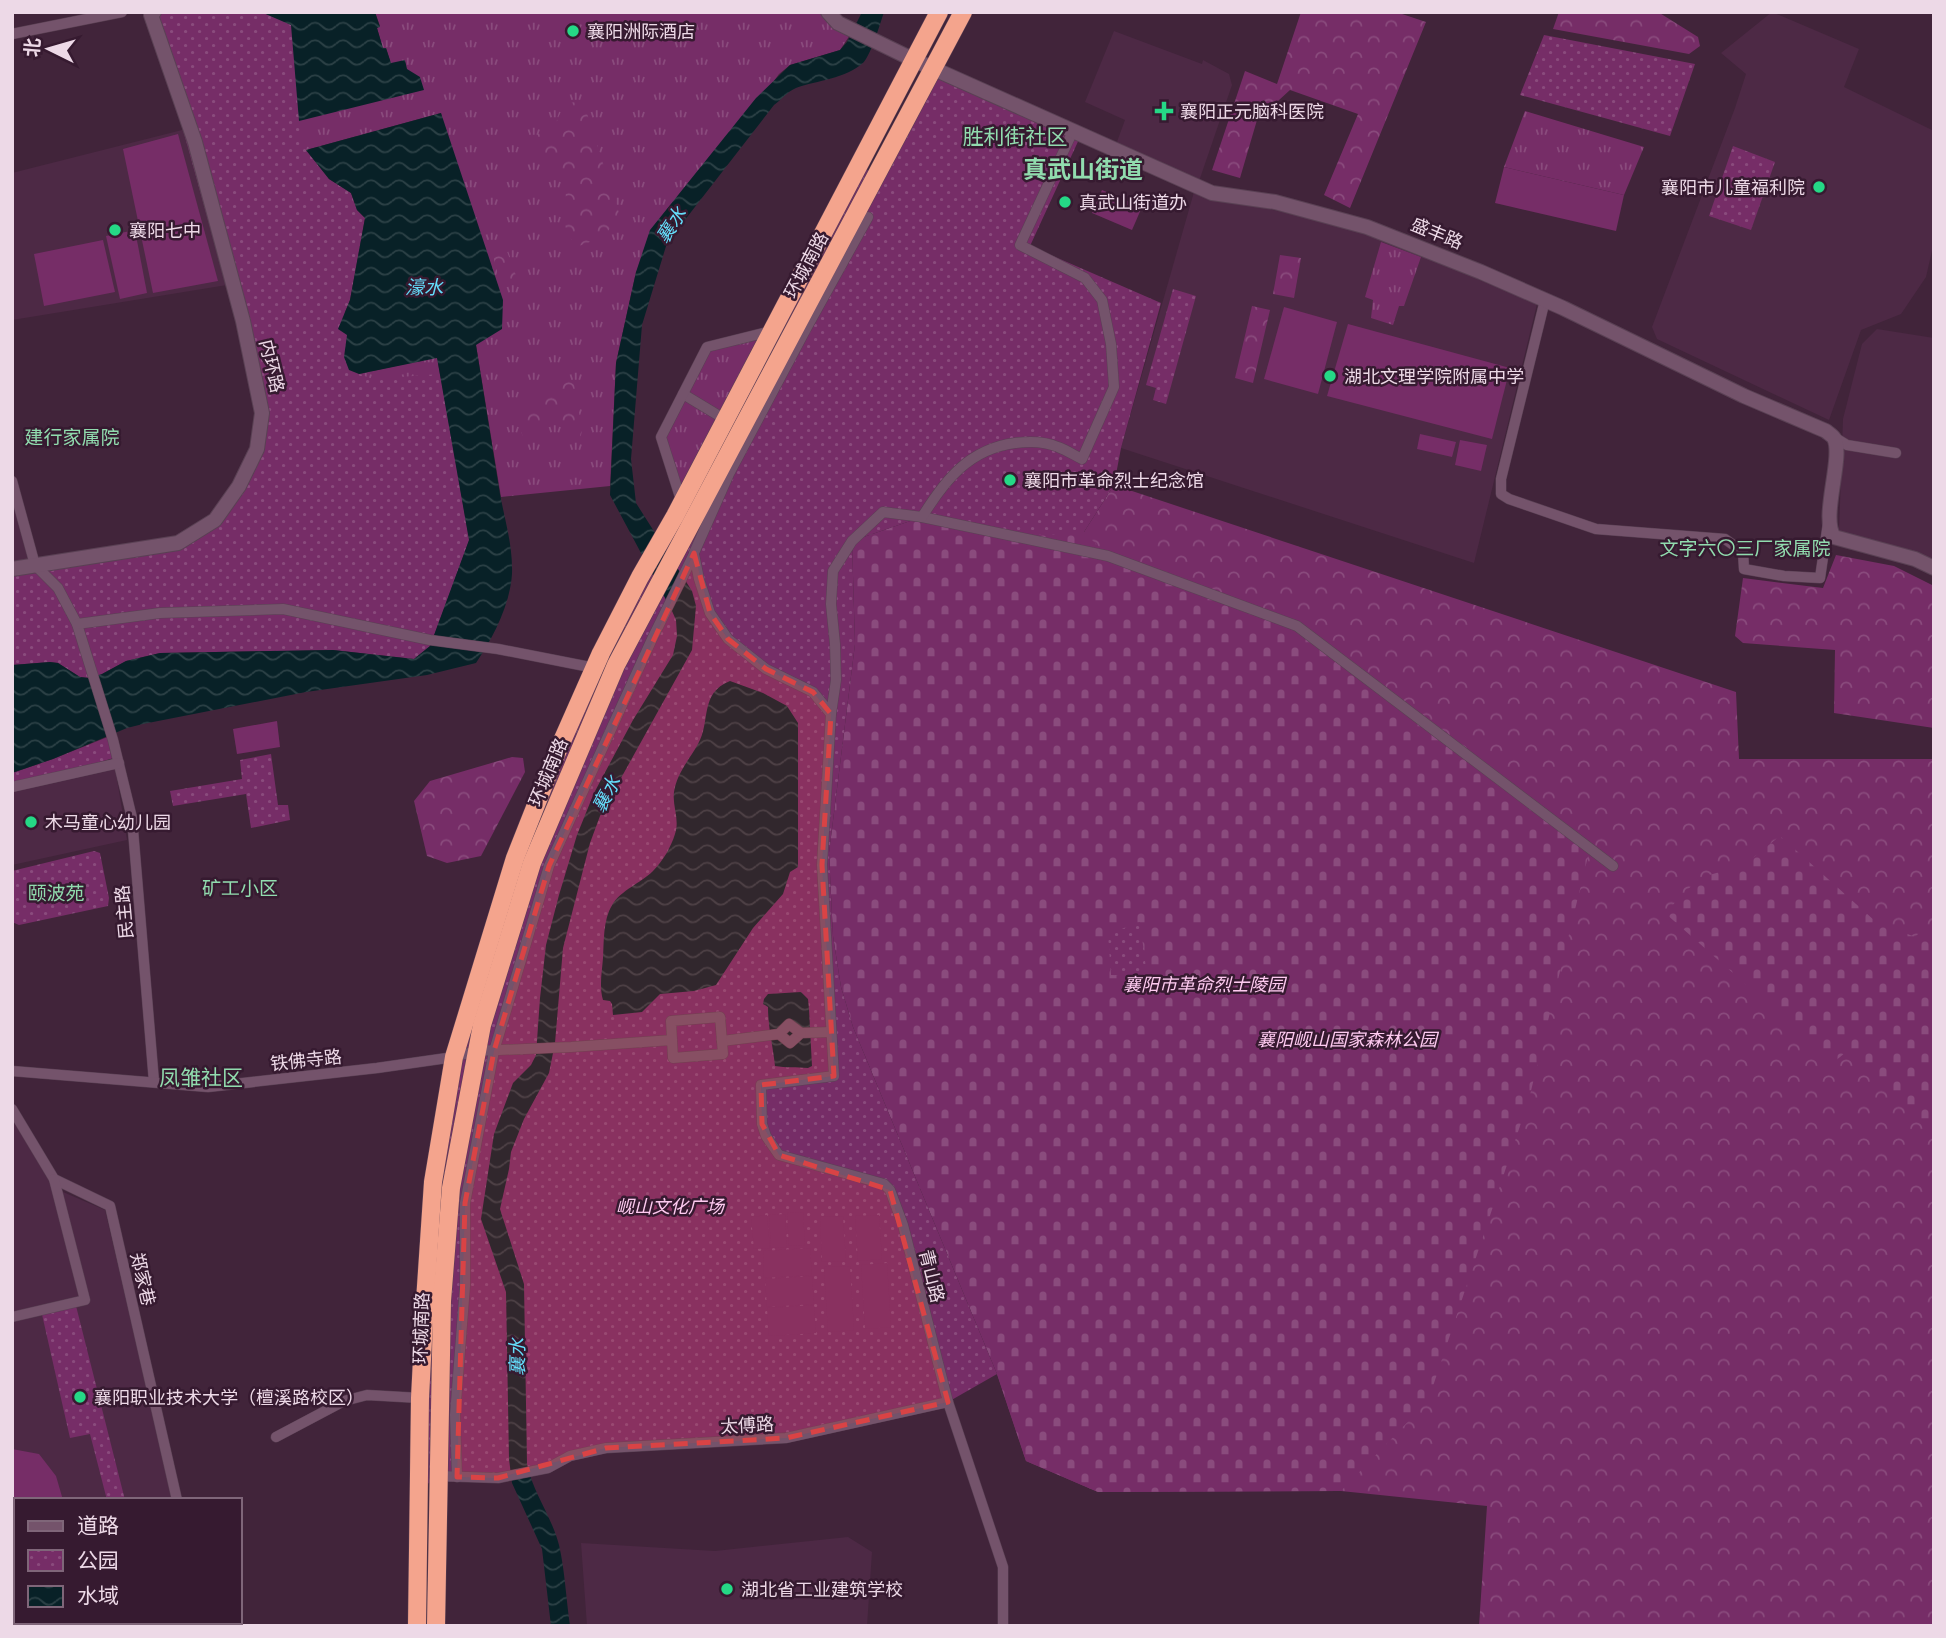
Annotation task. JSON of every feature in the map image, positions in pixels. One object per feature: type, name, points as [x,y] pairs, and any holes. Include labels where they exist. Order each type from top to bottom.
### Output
[{"type":"highway","name":"环城南路","points":[[436,1626],[448,1476],[442,1301],[451,1188],[485,1051],[482,1025],[532,863],[616,665],[649,601],[683,515],[726,419],[939,12]]},
{"type":"highway","name":"环城南路","points":[[417,1626],[420,1398],[433,1182],[454,1056],[514,858],[594,668],[640,577],[683,515],[963,12]]},
{"type":"street","points":[[12,34],[122,12]]},
{"type":"street","name":"盛丰路","points":[[828,12],[838,23],[932,69],[1212,193],[1275,202],[1367,227],[1545,300],[1744,397],[1826,431],[1833,437]]},
{"type":"street","name":"内环路","points":[[12,569],[178,543],[215,520],[239,486],[257,449],[262,413],[243,321],[195,142],[151,13]]},
{"type":"street","points":[[922,517],[938,491],[964,463],[989,449],[1004,444],[1033,441],[1057,446],[1082,459],[1114,387],[1111,344],[1102,300],[1085,278],[1020,245],[1073,131]]},
{"type":"street","points":[[485,1051],[549,866],[667,608],[729,474],[800,338],[868,217]]},
{"type":"street","points":[[1545,300],[1501,479],[1501,494],[1509,499],[1596,529],[1725,539],[1743,552],[1744,569],[1820,578],[1836,447],[1833,437]]},
{"type":"street","points":[[683,515],[661,437],[707,347],[772,331]]},
{"type":"street","points":[[683,394],[726,419]]},
{"type":"street","points":[[1833,437],[1847,444],[1896,453]]},
{"type":"street","points":[[12,481],[35,565],[58,588],[77,624],[160,613],[283,609],[430,640],[498,649],[594,668]]},
{"type":"street","points":[[1830,507],[1830,532],[1834,537],[1915,559],[1934,568]]},
{"type":"street","points":[[722,1041],[775,1035],[790,1043],[801,1033],[831,1032],[822,865],[831,714],[836,680],[831,604],[833,571],[852,541],[883,512],[922,517],[1108,556],[1297,626],[1613,866]]},
{"type":"street","points":[[694,554],[710,613],[728,639],[766,669],[813,692],[831,714]]},
{"type":"street","name":"民主路","points":[[77,624],[113,740],[132,818],[154,1082]]},
{"type":"street","points":[[12,787],[119,763]]},
{"type":"street","points":[[720,1017],[723,1054],[673,1058],[672,1040],[671,1021],[720,1017]]},
{"type":"street","name":"青山路","points":[[831,1032],[834,1076],[761,1084],[762,1124],[766,1136],[779,1154],[884,1184],[890,1190],[903,1225],[948,1402],[1003,1567],[1003,1626]]},
{"type":"street","name":"铁佛寺路","points":[[12,1071],[208,1087],[377,1068],[485,1051],[672,1040]]},
{"type":"street","points":[[12,1109],[54,1179],[85,1300],[12,1317]]},
{"type":"street","name":"郑家巷","points":[[54,1179],[110,1206],[177,1498]]},
{"type":"street","points":[[276,1437],[344,1401],[367,1395],[420,1398]]},
{"type":"street","name":"太傅路","points":[[448,1476],[498,1478],[548,1468],[570,1456],[606,1448],[786,1438],[948,1402]]},
{"type":"highlighted area","points":[[694,553],[710,613],[728,639],[766,669],[813,692],[831,714],[822,865],[834,1076],[761,1085],[762,1124],[779,1155],[890,1190],[948,1402],[786,1438],[606,1448],[498,1478],[457,1477],[465,1203],[494,1051],[549,866]]},
{"type":"shaded area","name":"襄阳市儿童福利院","points":[[1772,12],[1859,49],[1844,87],[1934,131],[1934,242],[1926,277],[1901,314],[1861,330],[1829,420],[1657,339],[1652,327],[1746,74],[1721,53]]},
{"type":"shaded area","name":"襄阳正元脑科医院","points":[[1114,31],[1202,64],[1203,60],[1229,74],[1232,85],[1197,187],[1114,150],[1125,120],[1085,102]]},
{"type":"shaded area","name":"襄阳七中","points":[[190,128],[233,284],[12,320],[12,173]]},
{"type":"shaded area","name":"湖北文理学院附属中学","points":[[1194,192],[1365,231],[1537,304],[1474,563],[1121,448]]},
{"type":"shaded area","points":[[1877,329],[1934,338],[1934,573],[1839,533],[1843,419],[1862,344]]},
{"type":"shaded area","points":[[12,481],[35,565],[12,569]]},
{"type":"shaded area","points":[[115,767],[127,840],[12,865],[12,791]]},
{"type":"shaded area","name":"襄阳职业技术大学（檀溪路校区）","points":[[12,1120],[63,1192],[105,1210],[173,1498],[14,1498],[14,1624],[202,1626],[12,1626]]},
{"type":"shaded area","name":"湖北省工业建筑学校","points":[[848,1537],[872,1552],[867,1626],[587,1626],[581,1543],[715,1551]]},
{"type":"green space","points":[[154,12],[261,12],[291,25],[299,121],[306,150],[329,179],[351,193],[357,210],[365,218],[350,300],[338,329],[347,335],[344,357],[359,374],[373,379],[440,374],[469,540],[430,646],[414,659],[333,650],[160,653],[126,661],[89,678],[80,677],[58,663],[12,665],[12,569],[178,543],[215,520],[239,486],[262,413],[151,15]]},
{"type":"green space","points":[[200,12],[261,12],[391,64],[386,48],[383,49],[375,12],[828,12],[854,29],[840,50],[790,65],[779,74],[636,272],[616,363],[610,486],[501,497],[441,113],[306,150],[359,374],[437,357],[469,540],[430,646],[276,651],[285,561]]},
{"type":"green space","points":[[1301,12],[1402,12],[1426,22],[1350,208],[1324,195],[1358,114],[1290,90],[1257,120],[1240,178],[1212,170],[1245,71],[1277,84]]},
{"type":"green space","points":[[1559,12],[1658,12],[1698,37],[1700,46],[1689,54],[1553,29]]},
{"type":"green space","points":[[1544,35],[1695,64],[1670,136],[1520,95]]},
{"type":"green space","name":"岘山文化广场","points":[[932,69],[1081,135],[1030,246],[1161,303],[1121,448],[1114,485],[1084,532],[1045,535],[922,517],[852,541],[855,644],[829,853],[833,936],[841,987],[853,1027],[997,1374],[948,1402],[786,1438],[606,1448],[558,1466],[498,1478],[419,1484],[420,1398],[454,1056],[555,757],[859,166],[873,173]]},
{"type":"green space","points":[[567,103],[584,104],[620,216],[603,237],[579,246],[569,236],[566,228],[563,213],[567,209],[565,187],[558,163],[543,158],[537,141],[538,134],[554,125]]},
{"type":"green space","points":[[1525,111],[1644,147],[1624,195],[1504,167]]},
{"type":"green space","points":[[178,134],[218,281],[153,293],[123,149]]},
{"type":"green space","points":[[1733,146],[1775,162],[1751,230],[1709,216]]},
{"type":"green space","points":[[1504,167],[1624,195],[1616,231],[1495,203]]},
{"type":"green space","points":[[1102,190],[1142,207],[1132,230],[1092,213]]},
{"type":"green space","points":[[135,230],[147,293],[120,299],[106,236]]},
{"type":"green space","points":[[103,240],[115,292],[44,306],[34,254]]},
{"type":"green space","points":[[1381,242],[1421,257],[1404,306],[1399,306],[1393,325],[1371,318],[1373,300],[1365,297]]},
{"type":"green space","points":[[502,245],[505,246],[517,278],[503,284],[500,282],[492,252]]},
{"type":"green space","points":[[1280,255],[1301,258],[1294,298],[1273,294]]},
{"type":"green space","points":[[1173,289],[1196,296],[1166,404],[1153,400],[1156,388],[1146,385]]},
{"type":"green space","points":[[1252,306],[1270,310],[1253,383],[1235,378]]},
{"type":"green space","points":[[1284,307],[1337,322],[1318,394],[1264,379]]},
{"type":"green space","points":[[1348,324],[1510,368],[1492,439],[1327,396]]},
{"type":"green space","points":[[772,331],[682,504],[661,437],[707,347]]},
{"type":"green space","points":[[570,380],[574,383],[582,430],[580,440],[570,443],[565,441],[561,422],[542,426],[534,435],[523,437],[520,428],[524,417],[526,392],[549,390]]},
{"type":"green space","points":[[1420,434],[1456,442],[1452,457],[1417,449]]},
{"type":"green space","points":[[1460,440],[1487,445],[1481,471],[1455,465]]},
{"type":"green space","name":"襄阳岘山国家森林公园","points":[[1114,485],[1736,692],[1739,759],[1934,759],[1934,1626],[1479,1626],[1487,1506],[1341,1491],[1098,1492],[1026,1461],[997,1374],[1084,532]]},
{"type":"green space","name":"襄阳市革命烈士陵园","points":[[922,517],[1084,532],[1108,556],[1297,626],[1590,848],[1529,1099],[1428,1401],[1341,1491],[1098,1492],[1026,1461],[997,1374],[853,1027],[841,987],[833,936],[829,853],[855,644],[852,541]]},
{"type":"green space","points":[[1836,555],[1894,566],[1934,586],[1934,728],[1834,713],[1835,650],[1743,643],[1735,636],[1743,578],[1823,588]]},
{"type":"green space","points":[[277,721],[280,747],[237,754],[233,729]]},
{"type":"green space","points":[[110,736],[117,757],[12,788],[12,773]]},
{"type":"green space","points":[[271,754],[278,805],[288,805],[290,820],[251,828],[246,794],[173,806],[170,791],[242,779],[240,760]]},
{"type":"green space","points":[[512,757],[523,758],[525,772],[481,856],[447,863],[427,856],[414,801],[430,781]]},
{"type":"green space","points":[[1780,836],[1875,921],[1915,937],[1922,930],[1934,941],[1934,1132],[1846,1052],[1834,1062],[1665,913],[1699,878],[1744,865]]},
{"type":"green space","points":[[94,851],[100,853],[109,898],[108,906],[19,925],[12,922],[12,871]]},
{"type":"green space","points":[[1140,922],[1147,976],[1111,975],[1108,934]]},
{"type":"green space","points":[[803,1212],[805,1245],[789,1246],[787,1213]]},
{"type":"green space","points":[[785,1214],[787,1247],[771,1248],[769,1215]]},
{"type":"green space","points":[[767,1215],[770,1248],[754,1249],[751,1217]]},
{"type":"green space","points":[[879,1215],[882,1259],[858,1261],[855,1216]]},
{"type":"green space","points":[[843,1216],[846,1261],[822,1262],[820,1217]]},
{"type":"green space","points":[[810,1248],[812,1275],[764,1278],[763,1251]]},
{"type":"green space","points":[[887,1263],[891,1327],[865,1329],[861,1265]]},
{"type":"green space","points":[[850,1266],[854,1330],[828,1332],[824,1267]]},
{"type":"green space","points":[[812,1276],[814,1304],[767,1307],[765,1279]]},
{"type":"green space","points":[[75,1302],[124,1498],[106,1498],[90,1434],[70,1438],[41,1310]]},
{"type":"green space","points":[[814,1305],[816,1333],[769,1336],[767,1308]]},
{"type":"green space","points":[[12,1449],[39,1454],[56,1476],[62,1498],[14,1498],[12,1579]]},
{"type":"water","points":[[261,12],[375,12],[383,48],[386,48],[391,63],[405,60],[407,69],[420,77],[424,90],[299,121],[291,25]]},
{"type":"water","name":"襄水","points":[[862,12],[884,12],[866,59],[848,73],[793,89],[774,105],[667,243],[642,325],[631,459],[636,503],[692,591],[696,606],[692,650],[600,816],[590,843],[563,948],[555,1043],[549,1073],[524,1119],[511,1152],[500,1209],[524,1284],[527,1464],[556,1535],[564,1575],[570,1626],[551,1626],[542,1549],[512,1483],[509,1459],[506,1292],[481,1219],[494,1134],[513,1083],[531,1065],[536,1055],[546,945],[577,835],[594,793],[633,720],[673,655],[677,636],[676,620],[672,611],[610,495],[616,363],[636,272],[650,230],[756,98],[790,65],[840,50]]},
{"type":"water","name":"濠水","points":[[441,113],[503,300],[502,329],[476,345],[510,544],[512,574],[504,609],[476,663],[427,675],[306,692],[143,724],[12,773],[12,665],[58,663],[80,677],[89,678],[126,661],[160,653],[333,650],[414,659],[430,646],[469,540],[437,358],[359,374],[349,370],[344,357],[347,335],[338,329],[350,300],[365,218],[357,210],[351,193],[329,179],[306,150]]},
{"type":"water","points":[[730,681],[763,693],[787,706],[798,723],[798,867],[790,872],[783,894],[753,928],[716,985],[694,991],[660,994],[642,1012],[613,1015],[612,1004],[603,1000],[601,990],[604,931],[609,911],[621,895],[653,871],[669,849],[676,828],[674,792],[678,779],[702,735],[710,700],[720,686]]},
{"type":"water","points":[[801,992],[808,999],[812,1066],[775,1066],[768,1007],[763,1004],[764,999],[768,994]]},
{"type":"place","name":"襄阳洲际酒店","points":[[573,31]]},
{"type":"place","name":"襄阳正元脑科医院","points":[[1164,111]]},
{"type":"place","name":"襄阳市儿童福利院","points":[[1819,187]]},
{"type":"place","name":"真武山街道办","points":[[1065,202]]},
{"type":"place","name":"襄阳七中","points":[[115,230]]},
{"type":"place","name":"湖北文理学院附属中学","points":[[1330,376]]},
{"type":"place","name":"襄阳市革命烈士纪念馆","points":[[1010,480]]},
{"type":"place","name":"木马童心幼儿园","points":[[31,822]]},
{"type":"place","name":"襄阳职业技术大学（檀溪路校区）","points":[[80,1397]]},
{"type":"place","name":"湖北省工业建筑学校","points":[[727,1589]]},
{"type":"district","name":"胜利街社区","points":[[1015,136]]},
{"type":"district","name":"真武山街道","points":[[1083,169]]},
{"type":"district","name":"建行家属院","points":[[72,437]]},
{"type":"district","name":"文字六〇三厂家属院","points":[[1745,548]]},
{"type":"district","name":"矿工小区","points":[[240,888]]},
{"type":"district","name":"颐波苑","points":[[56,893]]},
{"type":"district","name":"凤雏社区","points":[[201,1077]]}]
